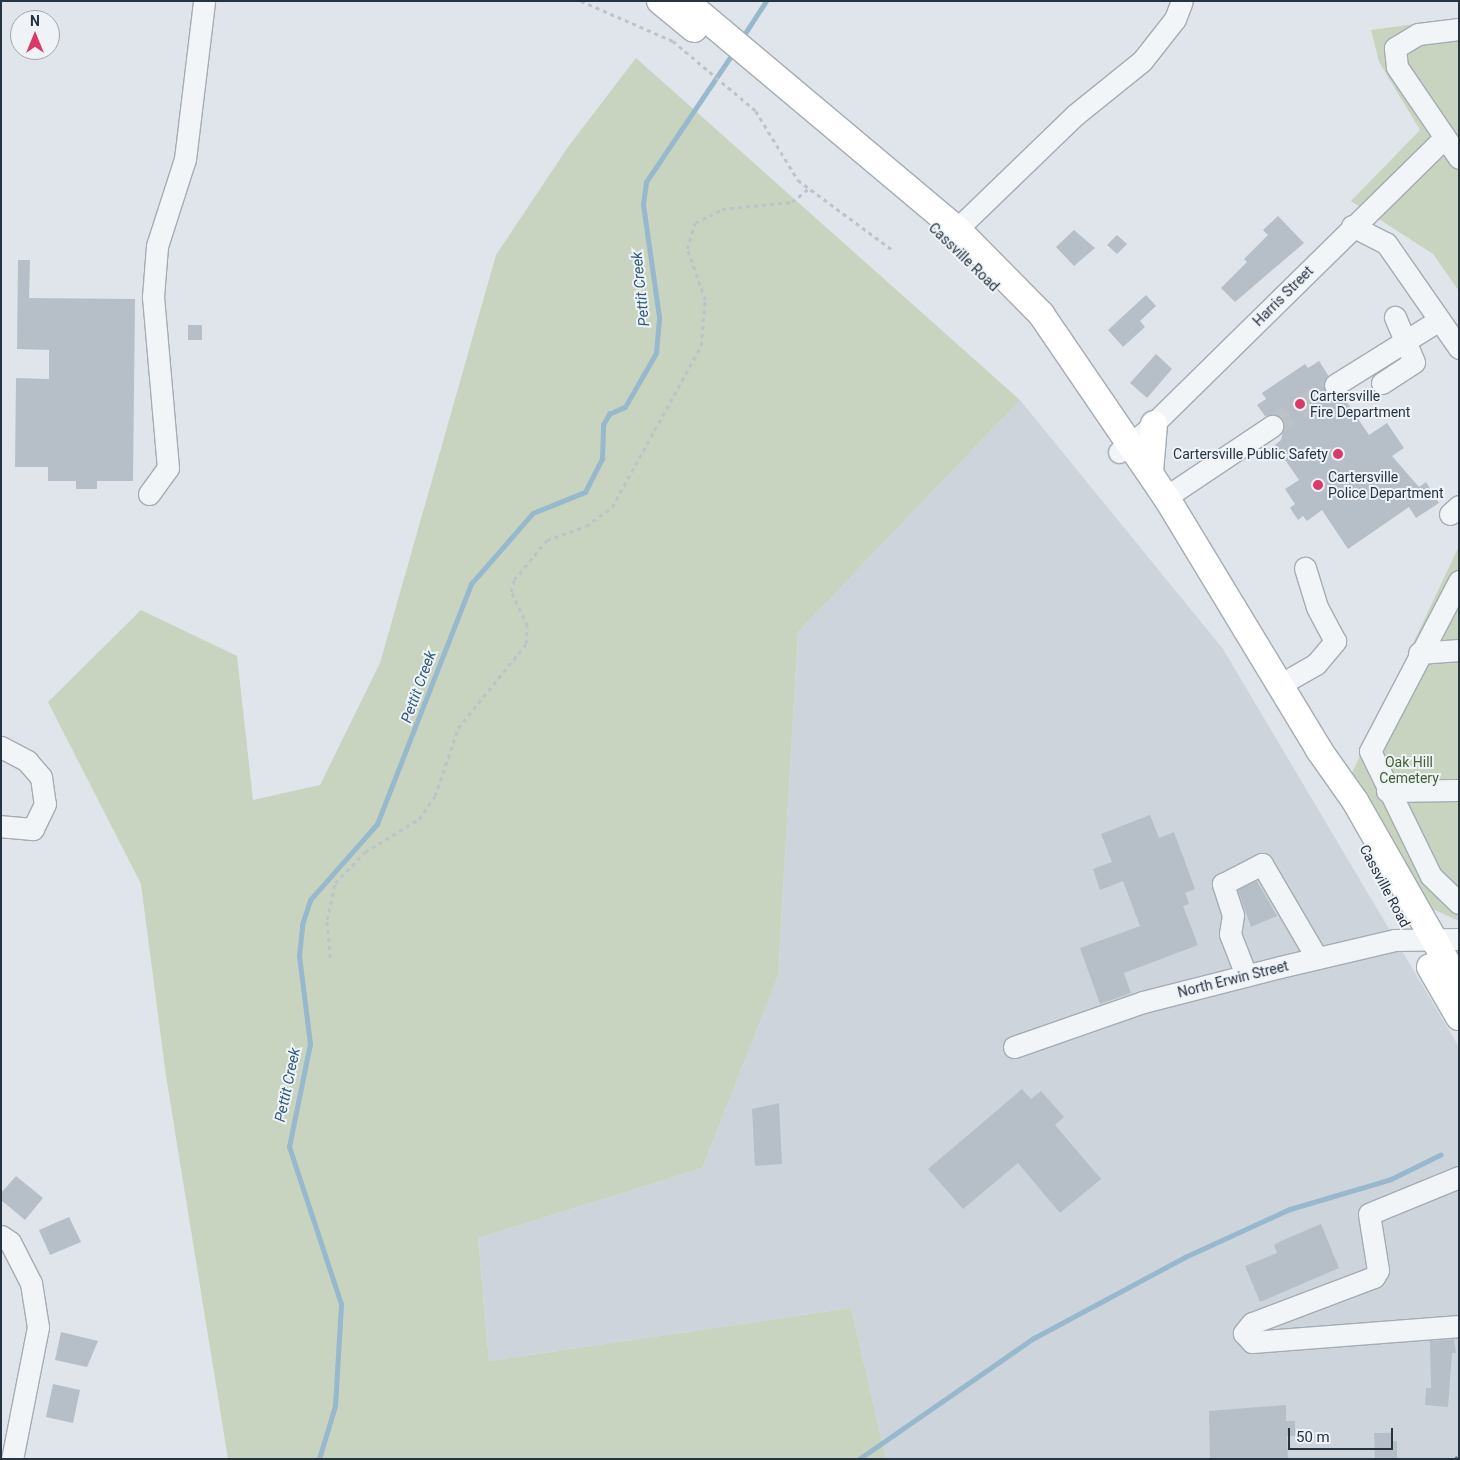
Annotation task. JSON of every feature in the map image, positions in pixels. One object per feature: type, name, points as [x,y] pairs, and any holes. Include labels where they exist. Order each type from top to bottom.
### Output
[{"type":"main road","name":"Cassville Road","points":[[660,1],[772,84],[957,229],[1041,314],[1125,448],[1207,569],[1281,684],[1319,750],[1355,801],[1436,939],[1459,983]]},
{"type":"main road","name":"Cassville Road","points":[[684,1],[772,84],[917,213],[994,285],[1034,331],[1125,448],[1150,472],[1207,569]]},
{"type":"main road","points":[[1150,472],[1154,424]]},
{"type":"main road","name":"Cassville Road","points":[[1436,939],[1459,1017]]},
{"type":"street","points":[[149,494],[168,468],[153,297],[157,246],[185,158],[204,1]]},
{"type":"street","points":[[957,229],[1075,115],[1142,61],[1176,20],[1182,1]]},
{"type":"street","points":[[1459,29],[1418,34],[1395,48],[1398,67],[1459,158]]},
{"type":"street","name":"Harris Street","points":[[1125,448],[1154,424],[1352,226],[1444,138]]},
{"type":"street","points":[[1352,226],[1386,243],[1459,348]]},
{"type":"street","points":[[1382,383],[1414,362],[1395,317]]},
{"type":"street","points":[[1335,385],[1440,320]]},
{"type":"street","points":[[1166,497],[1272,426]]},
{"type":"street","points":[[1281,684],[1316,664],[1335,641],[1317,608],[1305,568]]},
{"type":"street","points":[[1459,581],[1370,745],[1373,764],[1431,876],[1459,903]]},
{"type":"street","points":[[1419,653],[1459,650]]},
{"type":"street","points":[[1,747],[27,761],[41,777],[45,804],[33,828],[1,826]]},
{"type":"street","points":[[1387,791],[1459,790]]},
{"type":"street","points":[[1246,975],[1230,934],[1233,916],[1223,884],[1262,864],[1317,958]]},
{"type":"street","name":"North Erwin Street","points":[[1014,1047],[1143,1002],[1246,975],[1317,958],[1436,939]]},
{"type":"street","points":[[1459,1177],[1369,1214],[1378,1274],[1252,1323],[1244,1333],[1252,1342],[1459,1326]]},
{"type":"street","points":[[1,1236],[10,1242],[31,1283],[38,1327],[12,1459]]},
{"type":"path","points":[[581,1],[673,41],[756,111],[792,173],[805,185],[894,251]]},
{"type":"path","points":[[330,958],[327,920],[335,882],[365,852],[419,819],[435,796],[458,728],[526,644],[527,626],[511,592],[514,580],[547,540],[586,526],[612,507],[698,351],[706,310],[687,249],[695,222],[722,208],[792,202],[809,188]]},
{"type":"shaded area","points":[[1020,400],[1223,649],[1459,1047],[1459,1459],[886,1459],[851,1308],[489,1361],[478,1238],[702,1168],[778,976],[798,632]]},
{"type":"green space","points":[[1459,18],[1459,291],[1433,254],[1351,201],[1420,130],[1379,62],[1371,30]]},
{"type":"green space","points":[[636,58],[1020,400],[798,632],[778,976],[702,1168],[478,1238],[489,1361],[851,1308],[886,1459],[228,1459],[166,1076],[141,884],[48,702],[141,610],[237,656],[253,800],[320,785],[380,663],[496,255],[568,147]]},
{"type":"green space","name":"Oak Hill Cemetery","points":[[1459,546],[1459,921],[1428,907],[1352,773]]},
{"type":"building","points":[[1278,216],[1304,243],[1235,302],[1221,288],[1247,262],[1244,259],[1268,235],[1263,230]]},
{"type":"building","points":[[1074,230],[1095,248],[1074,266],[1056,247]]},
{"type":"building","points":[[1117,235],[1127,244],[1117,254],[1107,245]]},
{"type":"building","points":[[18,260],[30,260],[29,298],[135,299],[133,481],[97,481],[97,489],[76,489],[76,481],[48,481],[48,467],[15,467],[16,378],[49,379],[49,350],[17,349]]},
{"type":"building","points":[[1146,295],[1156,306],[1140,321],[1145,327],[1123,347],[1108,330]]},
{"type":"building","points":[[188,325],[202,325],[202,340],[188,340]]},
{"type":"building","points":[[1156,354],[1172,369],[1147,398],[1130,383]]},
{"type":"building","name":"Cartersville Public Safety","points":[[1319,361],[1328,375],[1325,392],[1342,395],[1369,435],[1387,423],[1404,448],[1392,456],[1419,487],[1426,482],[1439,503],[1416,518],[1409,507],[1348,549],[1322,510],[1307,521],[1303,516],[1298,520],[1290,508],[1295,504],[1285,489],[1299,480],[1275,445],[1281,440],[1284,425],[1277,415],[1265,416],[1257,405],[1266,399],[1262,393],[1305,364],[1308,368]]},
{"type":"building","points":[[1150,815],[1159,838],[1174,832],[1195,889],[1185,893],[1189,904],[1183,906],[1198,945],[1124,973],[1131,993],[1100,1004],[1080,948],[1140,926],[1123,881],[1100,890],[1093,869],[1112,862],[1101,834]]},
{"type":"building","points":[[1257,881],[1277,916],[1251,927],[1238,890]]},
{"type":"building","points":[[1022,1089],[1031,1099],[1041,1091],[1064,1117],[1055,1125],[1101,1179],[1060,1213],[1018,1163],[963,1209],[928,1169]]},
{"type":"building","points":[[779,1103],[782,1164],[755,1166],[752,1109]]},
{"type":"building","points":[[16,1176],[43,1198],[25,1220],[1,1200],[1,1193]]},
{"type":"building","points":[[69,1217],[81,1242],[50,1255],[39,1230]]},
{"type":"building","points":[[1321,1224],[1339,1268],[1260,1302],[1245,1266],[1277,1253],[1274,1245],[1281,1241]]},
{"type":"building","points":[[61,1332],[98,1341],[87,1367],[55,1360]]},
{"type":"building","points":[[1454,1339],[1456,1353],[1452,1353],[1448,1407],[1425,1405],[1426,1388],[1431,1388],[1430,1341]]},
{"type":"building","points":[[53,1384],[80,1390],[73,1423],[46,1417]]},
{"type":"building","points":[[1286,1405],[1286,1421],[1295,1421],[1295,1436],[1287,1436],[1288,1459],[1210,1459],[1209,1411]]},
{"type":"building","points":[[1374,1433],[1391,1433],[1391,1441],[1397,1441],[1397,1459],[1375,1459]]},
{"type":"waterway","name":"Pettit Creek","points":[[742,38],[766,1]]},
{"type":"waterway","name":"Pettit Creek","points":[[319,1459],[335,1406],[341,1304],[289,1147],[310,1044],[299,956],[302,925],[310,900],[377,824],[471,584],[533,513],[585,492],[602,458],[603,425],[609,414],[625,407],[656,353],[659,317],[643,204],[646,182],[733,53]]},
{"type":"waterway","points":[[859,1459],[1034,1338],[1185,1257],[1290,1209],[1391,1179],[1440,1155]]},
{"type":"tunnel","points":[[1272,426],[1335,385]]},
{"type":"railway","points":[[1456,1459],[1459,1456]]},
{"type":"place","name":"Cartersville Fire Department","points":[[1300,404]]},
{"type":"place","name":"Cartersville Public Safety","points":[[1338,454]]},
{"type":"place","name":"Cartersville Police Department","points":[[1318,485]]}]
